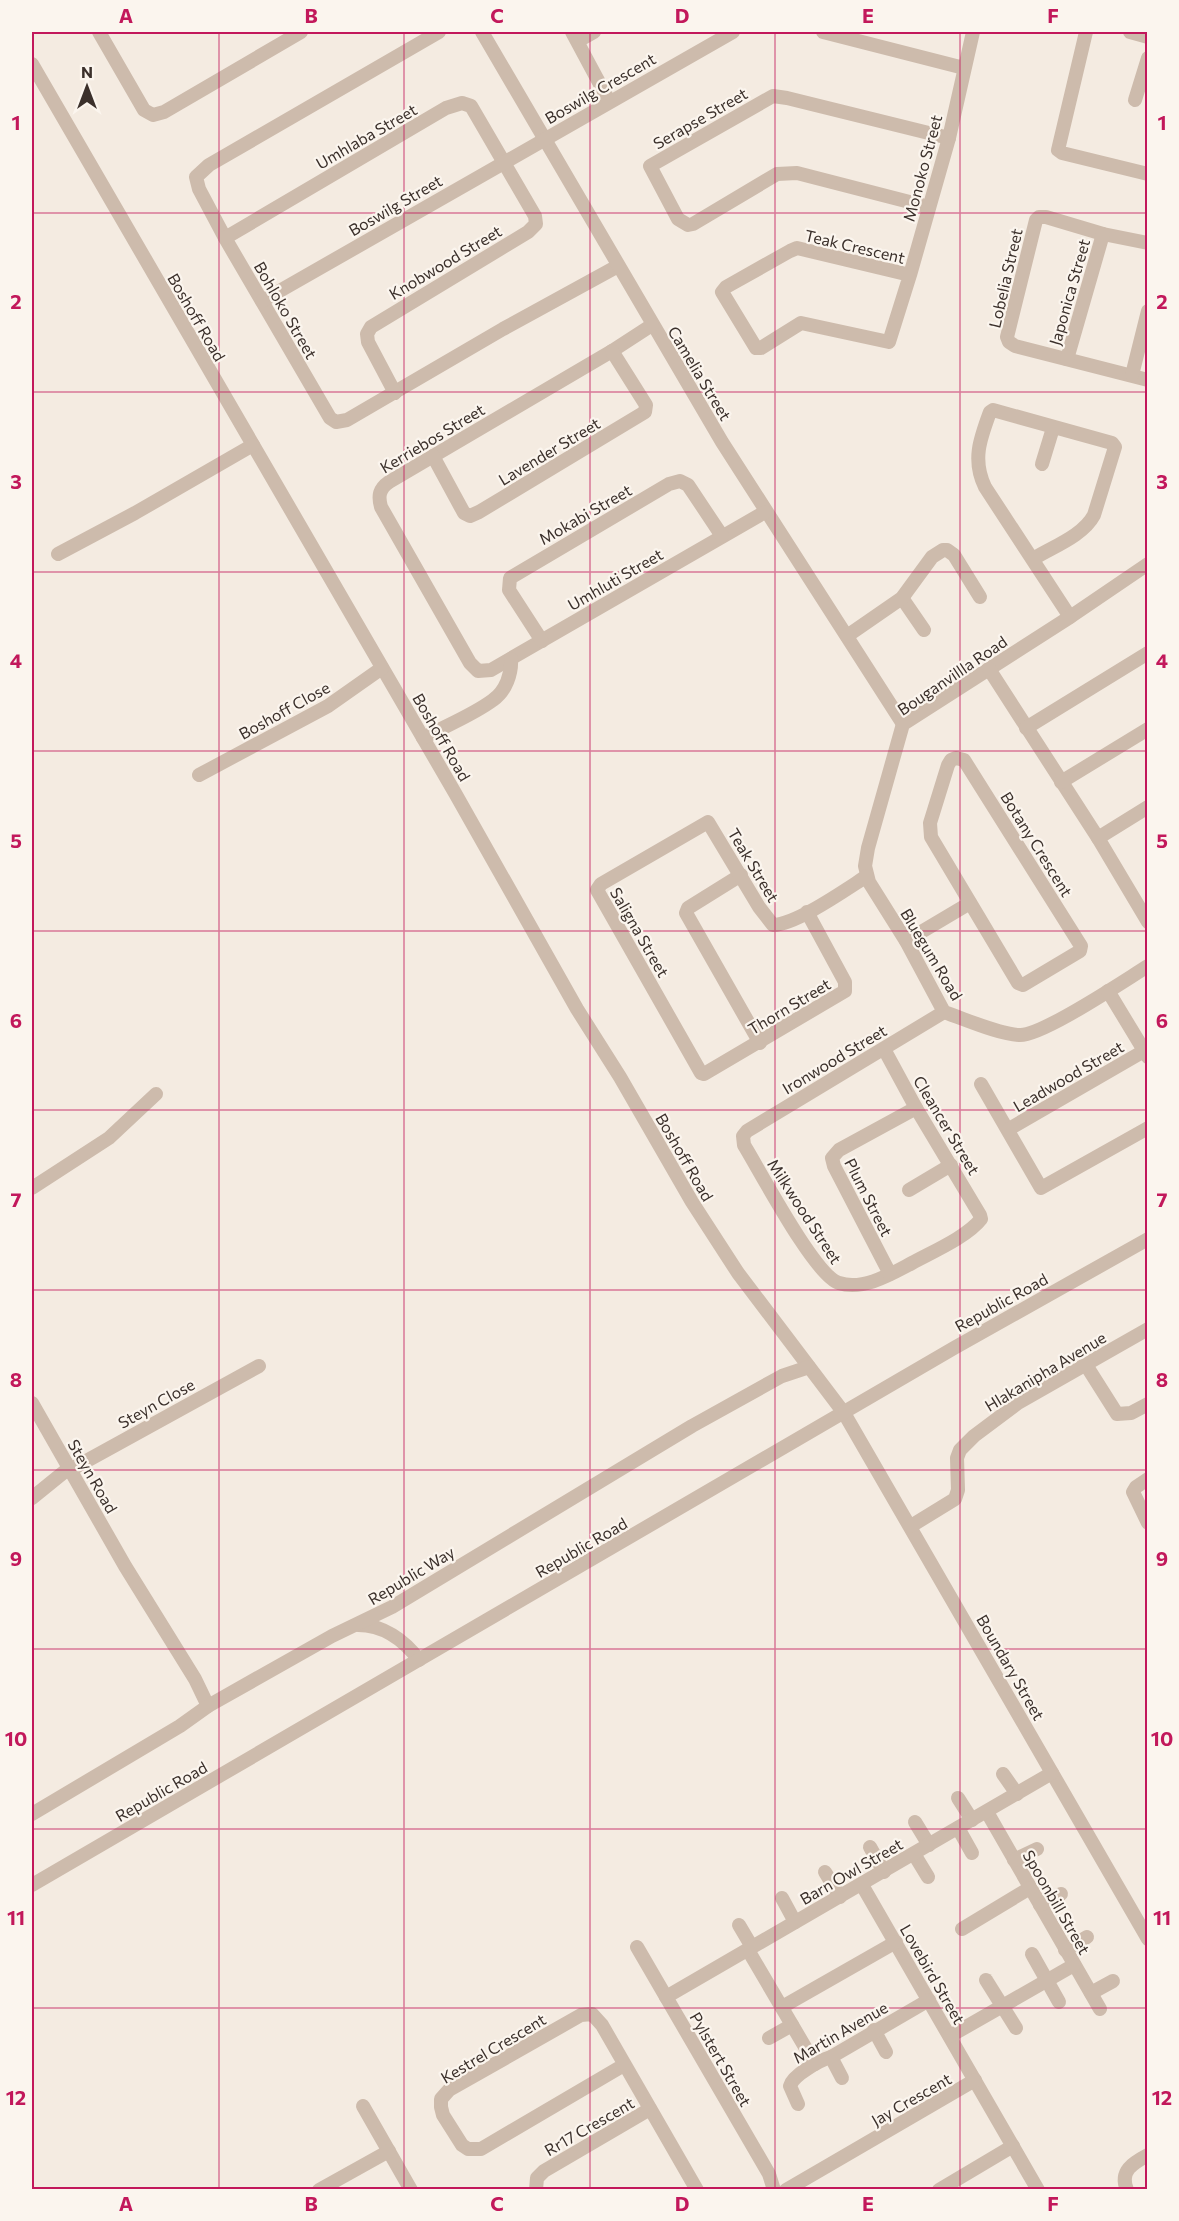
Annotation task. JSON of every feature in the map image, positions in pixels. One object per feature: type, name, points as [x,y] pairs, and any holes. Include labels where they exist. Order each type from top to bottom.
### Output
[{"type":"street","points":[[99,32],[144,110],[153,115],[164,112],[301,32]]},
{"type":"street","name":"Bohloko Street","points":[[439,32],[198,173],[196,178],[199,189],[225,238],[326,413],[334,421],[346,420],[502,329],[618,266]]},
{"type":"street","name":"Camelia Street","points":[[482,32],[546,138],[652,325],[765,512],[903,724]]},
{"type":"street","points":[[594,32],[575,36],[609,101]]},
{"type":"street","name":"Boswilg Crescent","points":[[546,138],[733,32]]},
{"type":"street","points":[[823,32],[964,68]]},
{"type":"street","name":"Monoko Street","points":[[885,342],[889,342],[891,338],[949,138],[973,32]]},
{"type":"street","points":[[1086,32],[1058,147],[1059,152],[1148,174]]},
{"type":"street","points":[[1130,32],[1148,36]]},
{"type":"street","points":[[1135,100],[1148,58]]},
{"type":"street","name":"Boshoff Road","points":[[32,64],[423,738],[577,1009],[620,1077],[703,1220],[727,1258],[844,1413]]},
{"type":"street","name":"Serapse Street","points":[[929,207],[797,173],[784,172],[768,178],[693,224],[687,225],[678,219],[650,166],[773,96],[949,138]]},
{"type":"street","name":"Umhlaba Street","points":[[225,238],[456,104],[471,106],[504,161]]},
{"type":"street","name":"Boswilg Street","points":[[262,301],[546,138]]},
{"type":"street","name":"Knobwood Street","points":[[395,393],[368,342],[367,334],[371,327],[536,226],[535,216],[504,161]]},
{"type":"street","name":"Lobelia Street","points":[[1067,359],[1011,344],[1008,335],[1036,220],[1046,217],[1103,234]]},
{"type":"street","points":[[1103,234],[1148,243]]},
{"type":"street","name":"Japonica Street","points":[[1067,359],[1103,234]]},
{"type":"street","name":"Teak Crescent","points":[[885,342],[804,323],[798,324],[761,348],[756,348],[722,295],[722,290],[797,248],[910,275]]},
{"type":"street","points":[[1132,375],[1148,311]]},
{"type":"street","name":"Kerriebos Street","points":[[482,672],[470,663],[381,507],[379,500],[383,486],[652,325]]},
{"type":"street","name":"Lavender Street","points":[[433,456],[464,513],[470,516],[479,512],[645,412],[646,405],[612,351]]},
{"type":"street","points":[[1067,359],[1148,380]]},
{"type":"street","points":[[1033,559],[1075,534],[1091,521],[1114,446],[1112,443],[995,410],[991,412],[978,454],[979,472],[985,487],[1070,617]]},
{"type":"street","points":[[1042,464],[1053,428]]},
{"type":"street","points":[[58,554],[253,445]]},
{"type":"street","name":"Mokabi Street","points":[[542,641],[509,590],[510,578],[673,482],[681,481],[688,484],[722,536]]},
{"type":"street","name":"Umhluti Street","points":[[482,672],[491,670],[511,659],[765,512]]},
{"type":"street","points":[[847,636],[902,598],[927,562],[944,550],[954,555],[980,597]]},
{"type":"street","name":"Bouganvillla Road","points":[[867,876],[868,849],[903,724],[1148,564]]},
{"type":"street","points":[[902,598],[924,630]]},
{"type":"street","points":[[1026,728],[1148,653]]},
{"type":"street","points":[[423,738],[494,700],[502,691],[510,673],[511,659]]},
{"type":"street","name":"Boshoff Close","points":[[199,775],[327,705],[382,668]]},
{"type":"street","points":[[988,669],[1098,838],[1148,921]]},
{"type":"street","points":[[1061,782],[1148,729]]},
{"type":"street","name":"Botany Crescent","points":[[956,758],[964,760],[1082,948],[1021,985],[970,903],[933,841],[930,832],[930,823],[948,765],[956,758]]},
{"type":"street","points":[[1098,838],[1148,807]]},
{"type":"street","name":"Teak Street","points":[[708,822],[772,925],[781,924],[807,912],[867,876]]},
{"type":"street","name":"Saligna Street","points":[[703,1074],[597,890],[601,884],[708,822]]},
{"type":"street","points":[[741,875],[688,908],[686,913],[760,1043]]},
{"type":"street","name":"Bluegum Road","points":[[867,876],[906,941],[944,1012],[1012,1034],[1027,1035],[1043,1029],[1148,966]]},
{"type":"street","points":[[906,941],[970,903]]},
{"type":"street","name":"Thorn Street","points":[[703,1074],[760,1043],[846,990],[844,979],[807,912]]},
{"type":"street","points":[[1108,991],[1146,1054]]},
{"type":"street","name":"Ironwood Street","points":[[743,1136],[747,1131],[944,1012]]},
{"type":"street","name":"Cleancer Street","points":[[884,1049],[981,1218]]},
{"type":"street","name":"Leadwood Street","points":[[1009,1129],[1146,1054]]},
{"type":"street","points":[[981,1084],[1042,1188],[1148,1128]]},
{"type":"street","points":[[32,1188],[109,1138],[156,1094]]},
{"type":"street","name":"Plum Street","points":[[890,1274],[832,1158],[839,1150],[916,1108]]},
{"type":"street","name":"Milkwood Street","points":[[743,1136],[744,1145],[808,1251],[826,1276],[836,1283],[855,1285],[890,1274],[963,1233],[977,1224],[981,1218]]},
{"type":"street","points":[[909,1190],[951,1165]]},
{"type":"street","name":"Republic Road","points":[[32,1885],[954,1348],[1148,1239]]},
{"type":"street","name":"Hlakanipha Avenue","points":[[911,1526],[955,1499],[958,1490],[957,1458],[960,1450],[974,1436],[1018,1403],[1148,1329]]},
{"type":"street","points":[[1086,1365],[1115,1412],[1127,1414],[1148,1404]]},
{"type":"street","name":"Steyn Close","points":[[32,1498],[70,1469],[259,1366]]},
{"type":"street","name":"Republic Way","points":[[32,1814],[180,1726],[208,1706],[338,1633],[358,1625],[692,1426],[772,1381],[809,1367]]},
{"type":"street","name":"Steyn Road","points":[[32,1403],[125,1566],[195,1679],[208,1706]]},
{"type":"street","name":"Boundary Street","points":[[844,1413],[1148,1939]]},
{"type":"street","points":[[1148,1479],[1136,1487],[1133,1492],[1148,1523]]},
{"type":"street","points":[[358,1625],[385,1630],[410,1648],[419,1660]]},
{"type":"street","name":"Barn Owl Street","points":[[666,1997],[1052,1773]]},
{"type":"street","points":[[1003,1774],[1017,1794]]},
{"type":"street","points":[[958,1798],[972,1820]]},
{"type":"street","name":"Spoonbill Street","points":[[987,1812],[1100,2009]]},
{"type":"street","points":[[915,1822],[929,1845]]},
{"type":"street","points":[[958,1828],[972,1853]]},
{"type":"street","points":[[870,1847],[884,1872]]},
{"type":"street","points":[[1014,1860],[1037,1849]]},
{"type":"street","points":[[914,1854],[928,1878]]},
{"type":"street","points":[[825,1872],[840,1897]]},
{"type":"street","name":"Lovebird Street","points":[[862,1885],[975,2080]]},
{"type":"street","points":[[962,1929],[1030,1888]]},
{"type":"street","points":[[1040,1905],[1061,1894]]},
{"type":"street","points":[[782,1898],[795,1922]]},
{"type":"street","points":[[739,1925],[815,2064]]},
{"type":"street","points":[[1065,1950],[1087,1937]]},
{"type":"street","points":[[782,2007],[896,1942]]},
{"type":"street","name":"Pylstert Street","points":[[637,1947],[770,2174],[774,2190]]},
{"type":"street","points":[[1032,1954],[1059,2002]]},
{"type":"street","points":[[950,2036],[1074,1965]]},
{"type":"street","points":[[986,1980],[1016,2028]]},
{"type":"street","points":[[1091,1993],[1113,1981]]},
{"type":"street","name":"Martin Avenue","points":[[798,2104],[790,2084],[793,2079],[815,2064],[929,2000]]},
{"type":"street","name":"Kestrel Crescent","points":[[624,2065],[481,2149],[468,2149],[462,2145],[441,2110],[441,2099],[449,2090],[584,2014],[592,2014],[599,2020],[650,2109]]},
{"type":"street","points":[[770,2038],[792,2025]]},
{"type":"street","points":[[874,2030],[886,2052]]},
{"type":"street","points":[[831,2057],[842,2078]]},
{"type":"street","name":"Jay Crescent","points":[[786,2190],[975,2080],[1038,2190]]},
{"type":"street","points":[[363,2106],[411,2190]]},
{"type":"street","name":"Rr17 Crescent","points":[[536,2190],[537,2178],[544,2170],[650,2109],[697,2190]]},
{"type":"street","points":[[939,2190],[1013,2146]]},
{"type":"street","points":[[319,2190],[389,2151]]},
{"type":"street","points":[[1127,2190],[1124,2181],[1125,2172],[1133,2163],[1148,2155]]}]
